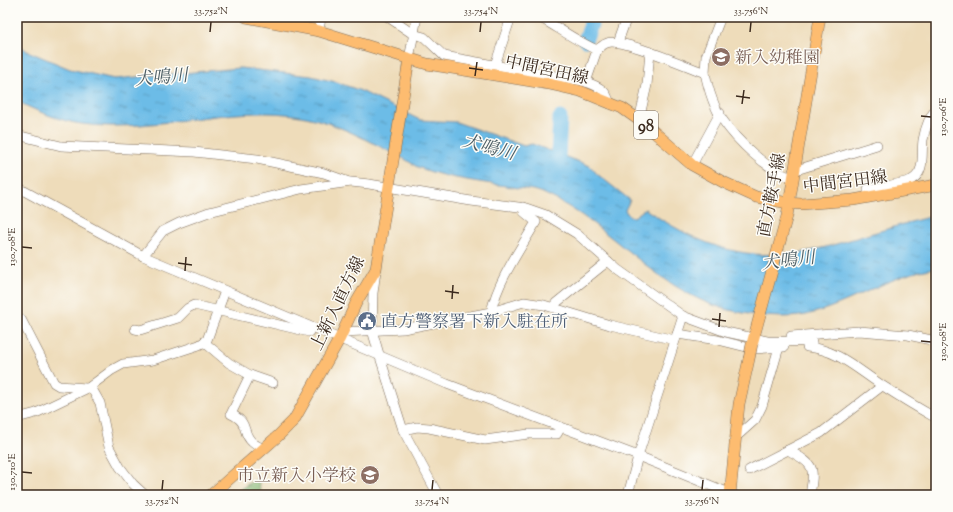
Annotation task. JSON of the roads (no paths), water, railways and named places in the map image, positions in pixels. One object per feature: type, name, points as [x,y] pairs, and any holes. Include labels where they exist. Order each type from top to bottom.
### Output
[{"type":"main road","name":"中間宮田線","points":[[246,17],[291,21],[409,60],[549,84],[580,91],[622,108],[639,120],[692,164],[723,182],[756,197],[788,203],[853,200],[868,196],[936,186]]},
{"type":"main road","name":"直方鞍手線","points":[[732,494],[738,404],[787,216],[820,17]]},
{"type":"main road","name":"上新入直方線","points":[[211,495],[264,449],[294,420],[341,335],[356,303],[376,269],[409,60]]},
{"type":"street","points":[[319,31],[321,17]]},
{"type":"street","points":[[388,17],[413,34],[424,37],[444,56],[586,82],[608,94],[610,104]]},
{"type":"street","points":[[409,60],[417,17]]},
{"type":"street","points":[[495,65],[511,17]]},
{"type":"street","points":[[539,17],[559,27],[575,40],[597,50]]},
{"type":"street","points":[[618,42],[627,17]]},
{"type":"street","points":[[721,17],[706,56],[705,73],[720,113],[727,125],[760,160],[775,170],[793,174],[877,145]]},
{"type":"street","points":[[586,82],[586,76],[597,50],[607,42],[618,42],[650,52],[705,73]]},
{"type":"street","points":[[639,120],[647,86],[650,52]]},
{"type":"street","points":[[868,196],[868,189],[911,180],[918,175],[921,167],[923,140],[928,120],[936,108]]},
{"type":"street","points":[[692,164],[720,113]]},
{"type":"street","points":[[17,135],[61,146],[194,152],[257,159],[324,173],[351,182],[390,186],[471,201],[523,207],[546,215],[577,234],[608,260],[683,316],[726,332],[767,341],[812,342],[812,347]]},
{"type":"street","points":[[143,256],[163,231],[179,223],[222,209],[301,189],[351,182]]},
{"type":"street","points":[[17,187],[143,256],[318,330],[341,335],[379,354],[447,384],[638,456],[732,494]]},
{"type":"street","points":[[491,312],[493,302],[509,268],[536,222],[524,212],[523,207]]},
{"type":"street","points":[[552,307],[608,260]]},
{"type":"street","points":[[376,269],[373,293],[372,330],[403,430],[438,495]]},
{"type":"street","points":[[17,418],[36,413],[89,388],[112,370],[123,364],[169,356],[204,342],[207,340],[214,323],[225,291]]},
{"type":"street","points":[[341,335],[372,330],[403,329],[491,312],[524,302],[552,307],[610,325],[676,337],[718,340],[754,349],[812,347],[833,352],[882,386],[934,414]]},
{"type":"street","points":[[135,329],[140,330],[178,318],[188,308],[194,305],[310,332],[318,330]]},
{"type":"street","points":[[628,495],[638,456],[683,316]]},
{"type":"street","points":[[17,320],[21,319],[54,383],[59,386],[89,388],[100,403],[109,447],[120,467],[133,484],[145,495]]},
{"type":"street","points":[[754,338],[859,331],[908,335],[936,341]]},
{"type":"street","points":[[204,342],[229,363],[250,375],[273,383]]},
{"type":"street","points":[[736,437],[755,420],[762,406],[779,347]]},
{"type":"street","points":[[250,375],[231,414],[244,423],[252,442],[264,449]]},
{"type":"street","points":[[749,470],[821,433],[882,386]]},
{"type":"street","points":[[403,430],[417,427],[429,428],[485,440],[529,434],[557,434],[561,427]]},
{"type":"street","points":[[788,450],[810,463],[812,470],[810,495]]},
{"type":"water","name":"犬鳴川","points":[[17,43],[27,51],[70,69],[114,79],[240,68],[311,76],[336,82],[361,91],[420,120],[456,122],[524,146],[532,144],[590,166],[597,174],[630,200],[625,210],[629,216],[634,217],[645,209],[663,221],[699,240],[736,251],[776,255],[798,253],[829,246],[936,216],[936,268],[903,276],[839,304],[806,315],[790,317],[754,315],[738,312],[711,304],[685,292],[661,277],[570,207],[541,192],[466,180],[431,172],[418,167],[353,133],[322,121],[292,115],[262,113],[232,114],[142,125],[112,126],[82,124],[65,121],[48,115],[17,101]]},
{"type":"waterway","points":[[585,40],[591,25],[590,17]]},
{"type":"waterway","points":[[557,175],[560,118]]},
{"type":"place","name":"新入幼稚園","points":[[721,57]]},
{"type":"place","name":"直方警察署下新入駐在所","points":[[367,321]]},
{"type":"place","name":"市立新入小学校","points":[[370,475]]}]
